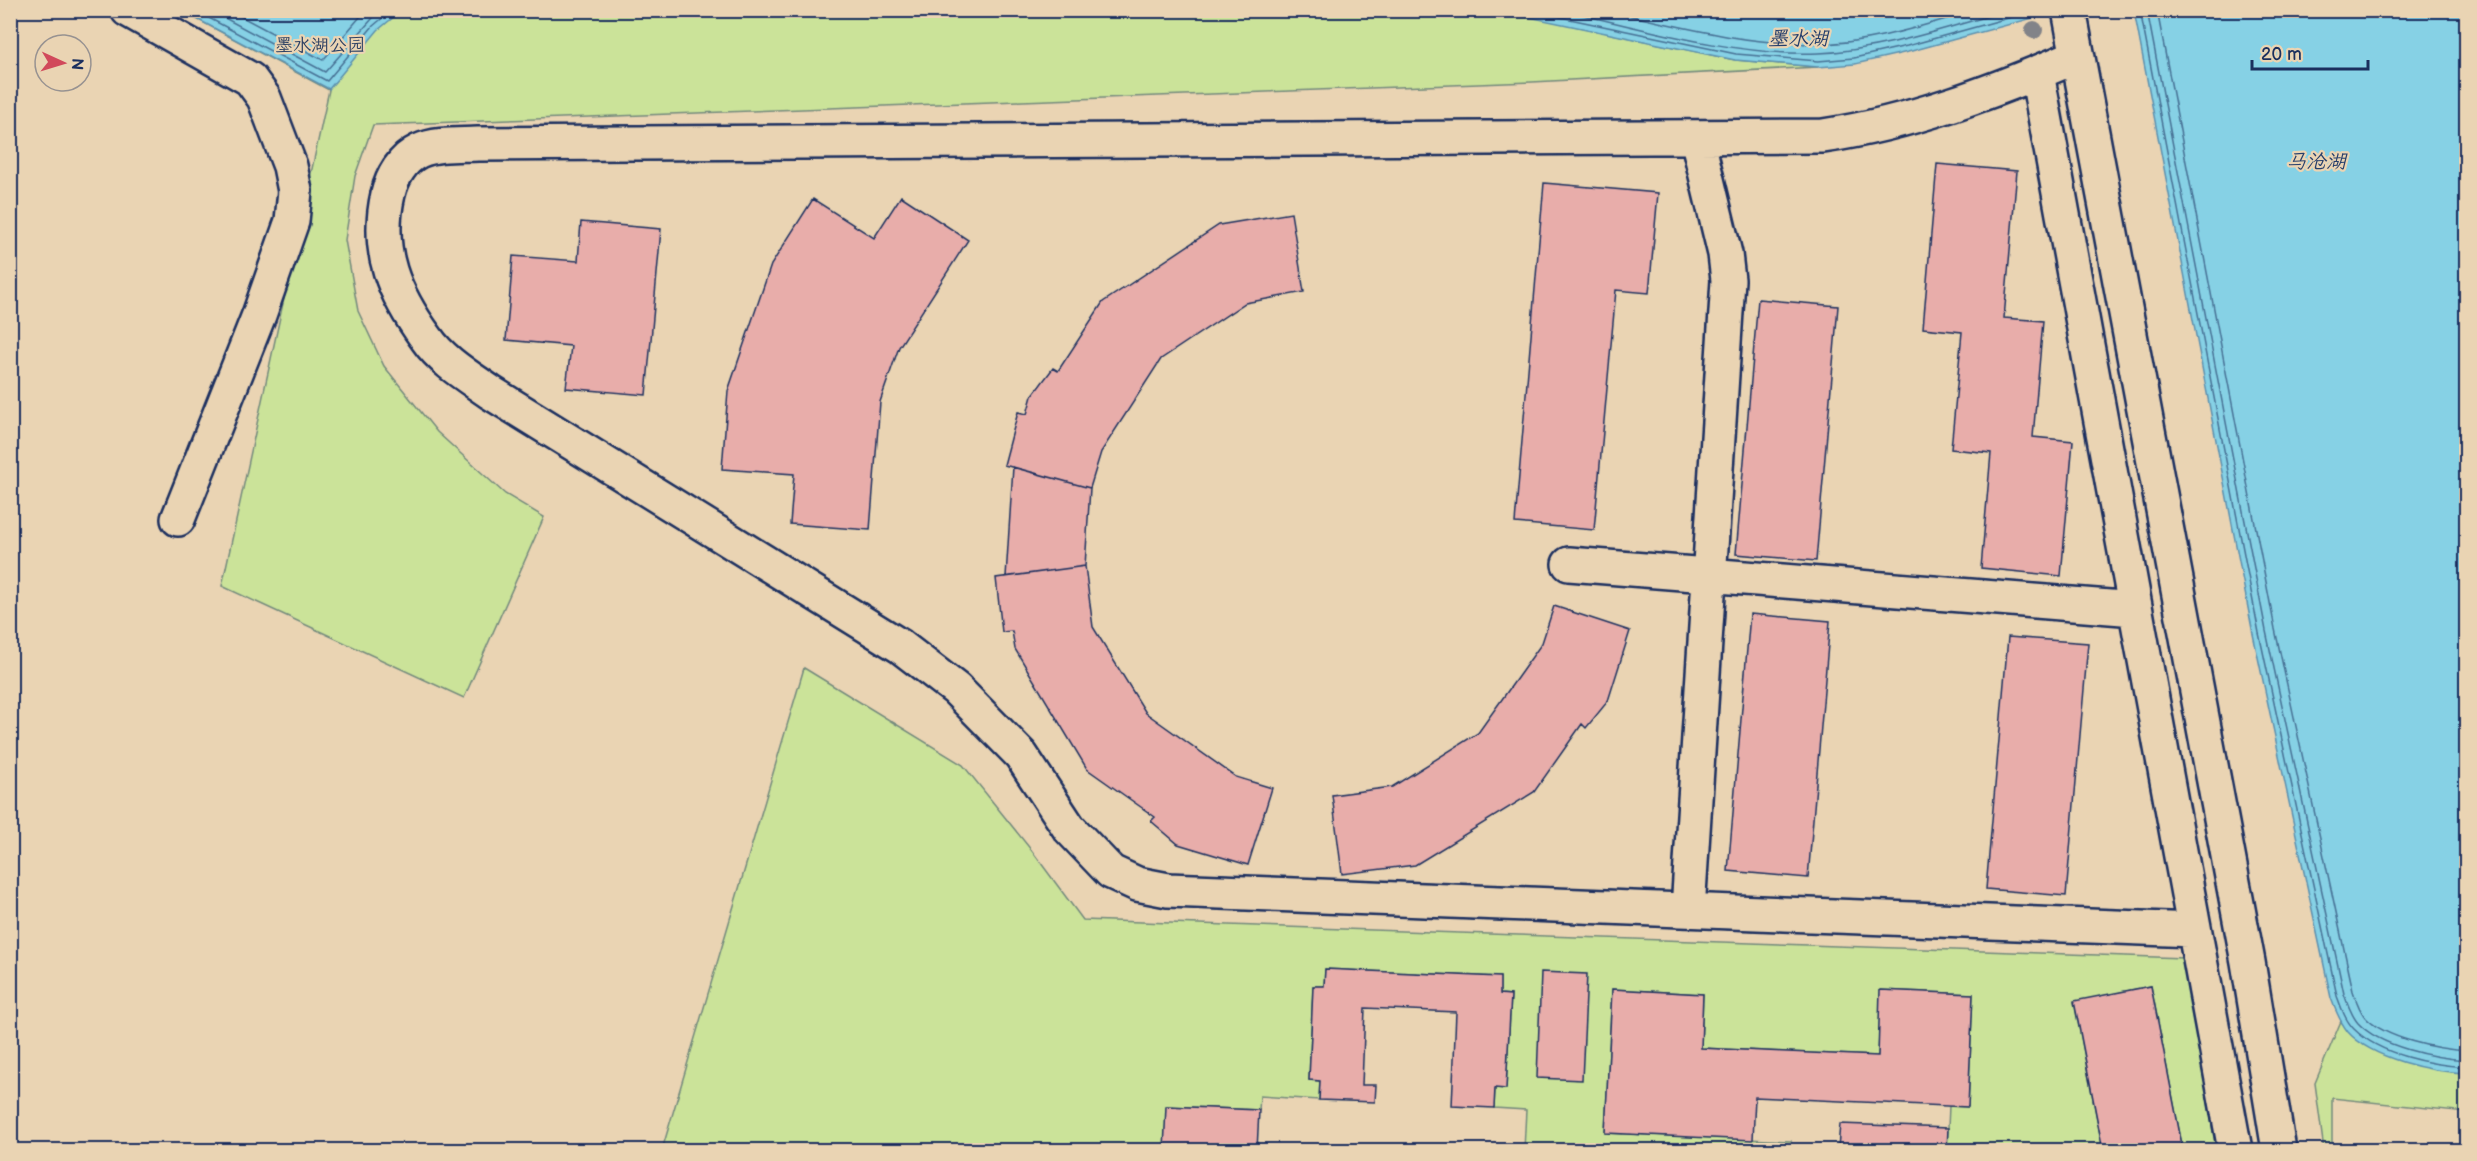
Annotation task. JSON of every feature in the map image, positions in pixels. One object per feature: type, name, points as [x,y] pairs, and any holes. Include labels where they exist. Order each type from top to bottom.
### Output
[{"type":"lane","points":[[128,10],[250,79],[264,98],[290,166],[295,191],[292,221],[260,315],[177,519]]},
{"type":"lane","points":[[2069,10],[2248,962],[2279,1150]]},
{"type":"lane","points":[[2076,56],[1958,102],[1857,131],[1823,136],[478,144],[435,147],[418,152],[402,163],[394,177],[383,212],[382,238],[390,276],[404,303],[428,342],[457,367],[490,392],[900,646],[956,690],[1021,755],[1069,828],[1111,872],[1137,884],[1168,891],[2194,930]]},
{"type":"lane","points":[[2037,73],[2235,1150]]},
{"type":"lane","points":[[1688,910],[1728,280],[1725,254],[1697,138]]},
{"type":"lane","points":[[1569,564],[2135,609]]},
{"type":"green space","points":[[1500,10],[1735,60],[1818,67],[1532,82],[373,125],[355,176],[345,240],[358,311],[384,366],[437,432],[505,494],[544,517],[464,698],[222,586],[329,90],[182,11]]},
{"type":"green space","points":[[804,668],[963,765],[1032,851],[1083,920],[2184,958],[2216,1150],[2183,1150],[2151,986],[2074,1002],[2103,1150],[1947,1150],[1949,1106],[1968,1107],[1973,994],[1881,990],[1878,1056],[1701,1048],[1703,994],[1612,989],[1605,1133],[1791,1141],[1791,1150],[1524,1150],[1526,1110],[1494,1108],[1495,1088],[1506,1089],[1511,995],[1500,994],[1500,977],[1325,969],[1324,986],[1313,986],[1309,1080],[1320,1081],[1319,1100],[1260,1096],[1259,1110],[1167,1106],[1164,1150],[662,1150]]},
{"type":"green space","points":[[2341,1021],[2364,1043],[2398,1059],[2434,1069],[2466,1073],[2466,1112],[2332,1098],[2332,1150],[2324,1150],[2315,1083]]},
{"type":"water","name":"墨水湖公园","points":[[182,11],[401,11],[378,30],[329,89]]},
{"type":"water","name":"墨水湖","points":[[1500,11],[2043,11],[2044,15],[1908,52],[1855,64],[1818,67],[1735,60]]},
{"type":"water","name":"马沧湖","points":[[2134,11],[2466,11],[2466,1073],[2420,1067],[2372,1050],[2348,1032],[2331,998],[2253,634]]},
{"type":"building","points":[[1937,164],[2017,171],[2004,318],[2043,321],[2033,437],[2073,441],[2061,576],[1981,568],[1991,453],[1951,449],[1962,332],[1923,328]]},
{"type":"building","points":[[1544,183],[1658,193],[1649,293],[1616,290],[1594,530],[1515,523]]},
{"type":"building","points":[[901,196],[968,240],[899,347],[880,402],[870,530],[790,524],[794,474],[722,469],[728,391],[771,265],[813,199],[874,238]]},
{"type":"building","points":[[1291,213],[1304,292],[1245,303],[1161,359],[1101,452],[1090,488],[1004,465],[1018,412],[1027,414],[1032,396],[1053,368],[1058,371],[1103,302],[1219,225]]},
{"type":"building","points":[[581,222],[661,229],[646,395],[566,388],[571,346],[506,340],[513,256],[578,261]]},
{"type":"building","points":[[1758,299],[1838,306],[1816,561],[1736,554]]},
{"type":"building","points":[[1013,467],[1090,488],[1085,566],[1006,577]]},
{"type":"building","points":[[1085,566],[1093,627],[1146,713],[1236,777],[1272,788],[1248,865],[1178,844],[1151,821],[1155,817],[1087,769],[1015,649],[1012,631],[1002,632],[996,578]]},
{"type":"building","points":[[1554,606],[1630,631],[1608,701],[1586,728],[1582,724],[1534,792],[1415,865],[1342,874],[1332,795],[1392,787],[1478,733],[1542,643]]},
{"type":"building","points":[[1750,614],[1830,621],[1808,878],[1728,871]]},
{"type":"building","points":[[2008,637],[2088,643],[2066,896],[1986,889]]},
{"type":"building","points":[[1325,969],[1500,977],[1500,994],[1511,995],[1506,1089],[1495,1088],[1494,1108],[1452,1106],[1456,1012],[1365,1008],[1362,1085],[1376,1085],[1375,1102],[1319,1100],[1320,1081],[1309,1080],[1313,986],[1324,986]]},
{"type":"building","points":[[1541,972],[1587,974],[1582,1080],[1537,1078]]},
{"type":"building","points":[[2151,986],[2183,1150],[2103,1150],[2074,1001]]},
{"type":"building","points":[[1612,989],[1703,994],[1701,1048],[1878,1056],[1880,990],[1973,994],[1968,1107],[1755,1097],[1753,1140],[1605,1133]]},
{"type":"building","points":[[1166,1106],[1259,1110],[1257,1150],[1164,1150]]},
{"type":"building","points":[[1840,1124],[1948,1128],[1947,1150],[1816,1150],[1816,1147],[1838,1148]]}]
